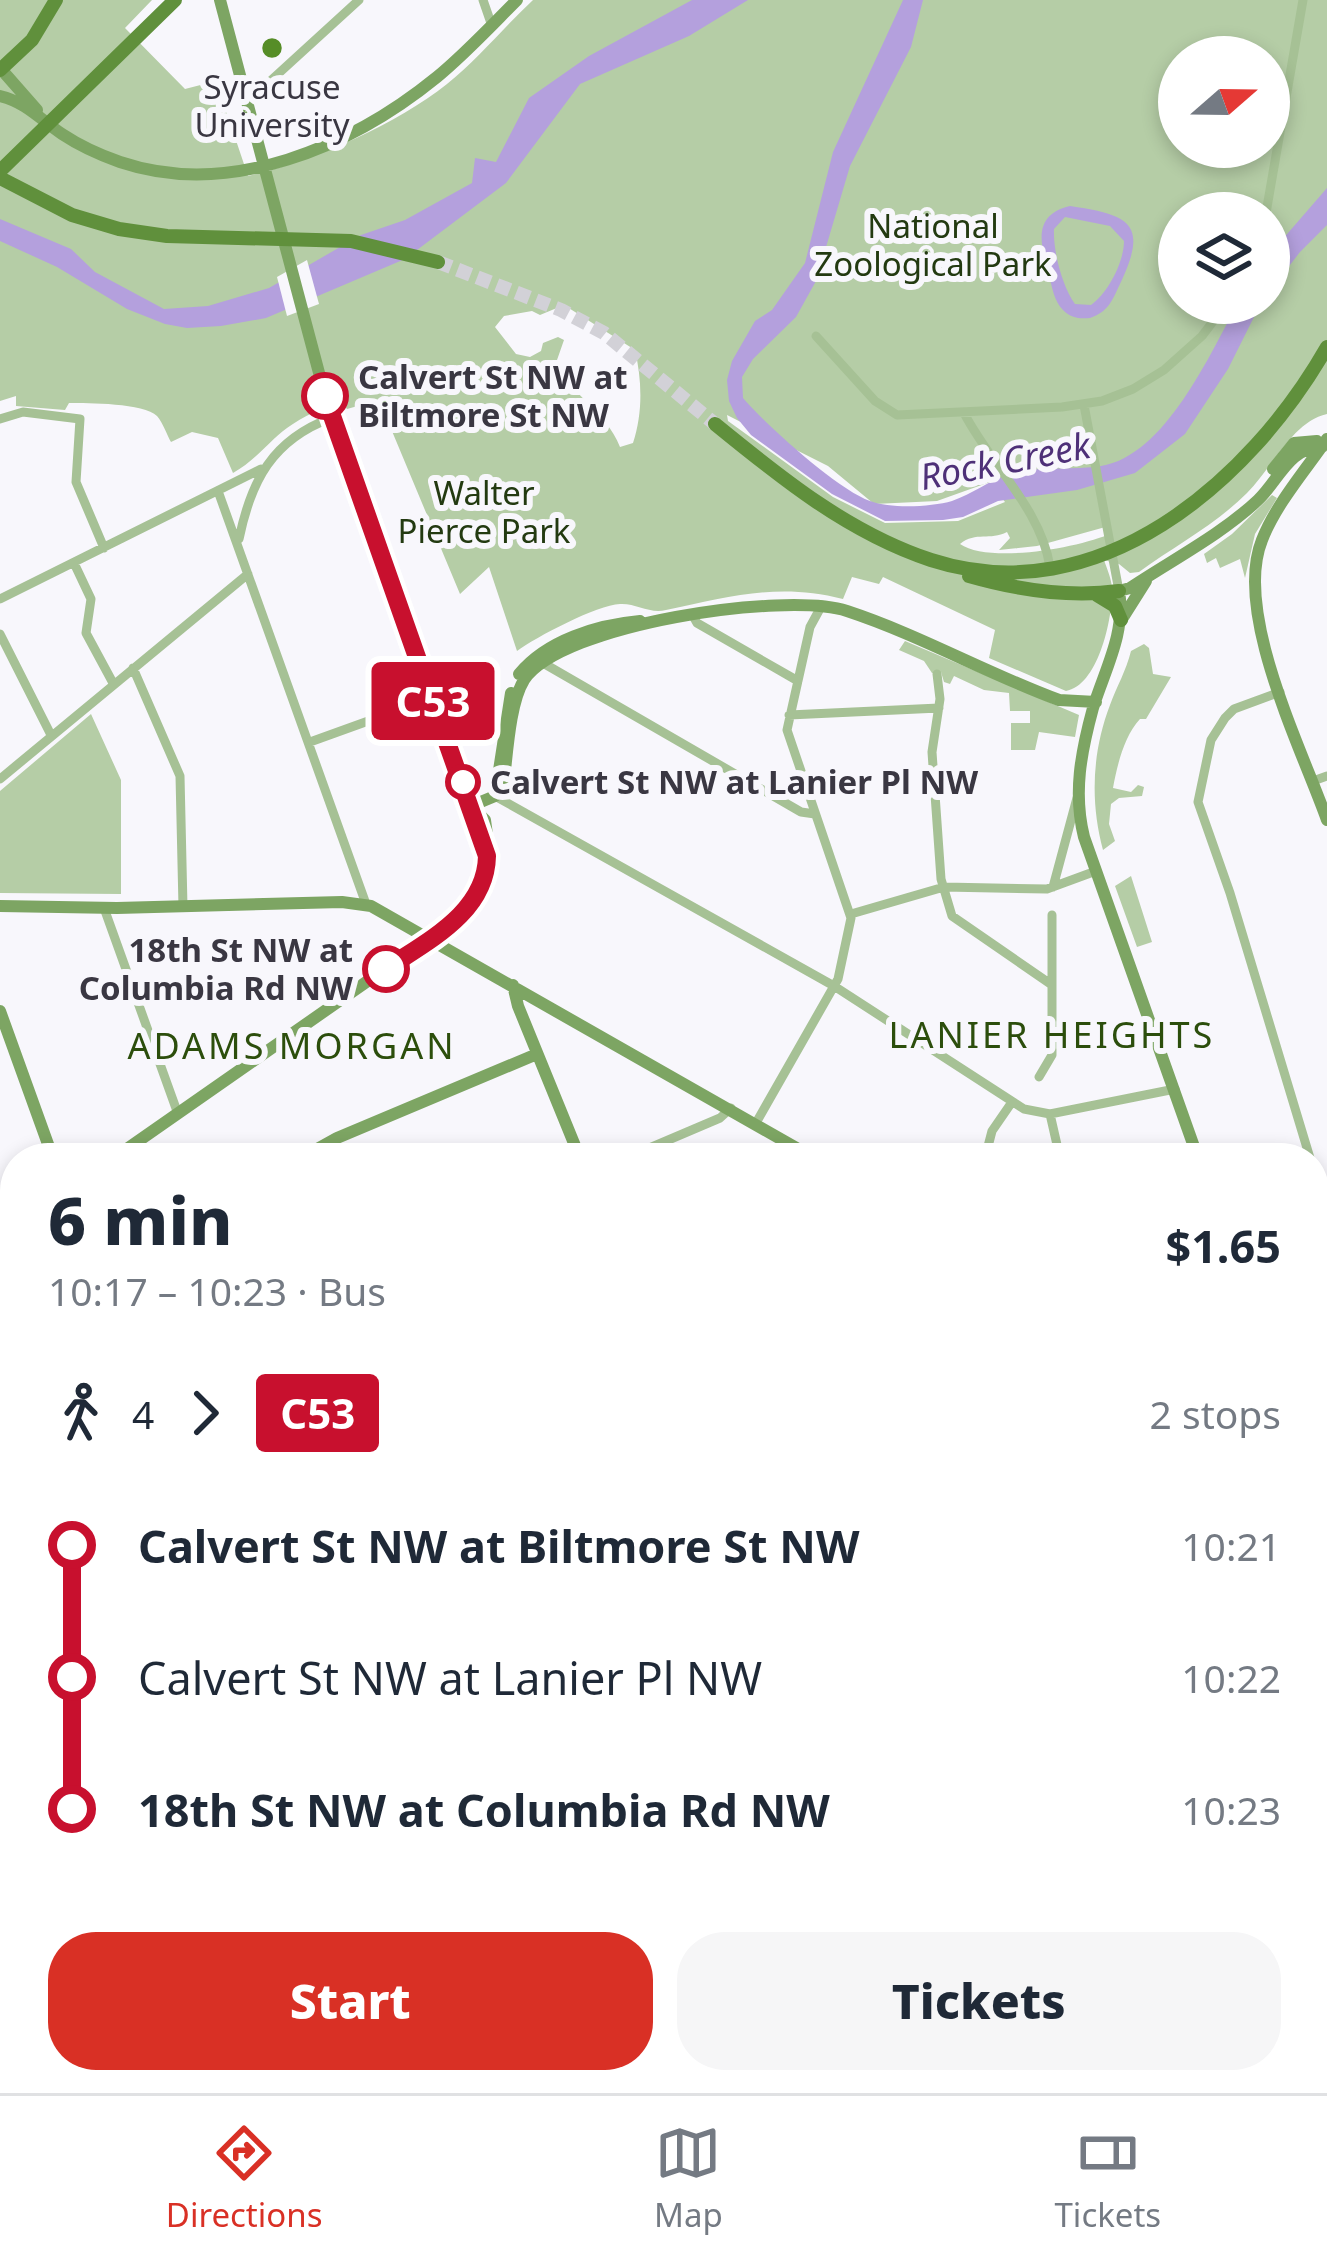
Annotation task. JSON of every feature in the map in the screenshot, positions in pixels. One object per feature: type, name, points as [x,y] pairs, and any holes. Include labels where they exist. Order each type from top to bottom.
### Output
[{"type":"main road","points":[[0,69],[32,40],[56,0]]},
{"type":"main road","points":[[175,0],[0,175],[62,210],[119,229],[167,236],[342,240],[438,262]]},
{"type":"main road","points":[[931,560],[988,571],[1051,567],[1120,548],[1157,529],[1194,504],[1264,435],[1327,347]]},
{"type":"main road","points":[[716,424],[821,506],[964,574],[1009,586],[1097,595],[1119,591]]},
{"type":"main road","points":[[1097,595],[1114,606],[1121,620]]},
{"type":"street","points":[[135,1143],[458,918],[477,895],[486,873],[486,847],[331,418],[220,0]]},
{"type":"street","points":[[246,96],[264,86],[359,0]]},
{"type":"street","points":[[483,0],[492,26]]},
{"type":"street","points":[[0,96],[24,105],[96,153],[147,170],[189,177],[244,171],[324,145],[372,121],[437,76],[517,0]]},
{"type":"street","points":[[1270,192],[1303,0]]},
{"type":"street","points":[[0,69],[46,120]]},
{"type":"street","points":[[816,336],[887,411],[917,417],[1084,405],[1118,396],[1149,381],[1211,324]]},
{"type":"street","points":[[1084,405],[1121,620]]},
{"type":"street","points":[[0,419],[23,412],[80,419],[76,482],[104,548]]},
{"type":"street","points":[[964,413],[1042,532],[1051,567]]},
{"type":"street","points":[[0,599],[261,469],[293,437],[331,418]]},
{"type":"street","points":[[1119,591],[1261,497],[1296,454],[1325,447]]},
{"type":"street","points":[[1325,447],[1271,520],[1254,568],[1256,620],[1280,692],[1320,779],[1327,820]]},
{"type":"street","points":[[238,544],[261,469]]},
{"type":"street","points":[[218,490],[366,904]]},
{"type":"street","points":[[74,563],[92,598],[86,633],[113,683]]},
{"type":"street","points":[[1053,887],[1096,702],[1121,620],[1159,567]]},
{"type":"street","points":[[0,779],[248,574]]},
{"type":"street","points":[[495,796],[515,680],[538,660],[592,630],[692,614],[761,604],[822,605],[848,611],[1059,700],[1096,702]]},
{"type":"street","points":[[756,1123],[834,986],[851,914],[790,742],[789,716],[810,627],[822,605]]},
{"type":"street","points":[[692,614],[697,623],[798,681]]},
{"type":"street","points":[[0,634],[51,736]]},
{"type":"street","points":[[538,660],[802,812],[815,814]]},
{"type":"street","points":[[133,668],[180,776],[183,907]]},
{"type":"street","points":[[937,674],[939,708],[932,752],[944,887],[954,919],[1052,985]]},
{"type":"street","points":[[1280,692],[1234,709],[1225,718],[1210,740],[1198,802],[1305,1143]]},
{"type":"street","points":[[310,742],[432,698]]},
{"type":"street","points":[[789,716],[939,708]]},
{"type":"street","points":[[471,806],[495,796]]},
{"type":"street","points":[[495,796],[834,986],[1028,1111],[1050,1114],[1175,1089]]},
{"type":"street","points":[[1077,798],[1096,871],[1193,1143]]},
{"type":"street","points":[[851,914],[944,887],[1053,887],[1096,871]]},
{"type":"street","points":[[0,906],[366,904],[789,1143]]},
{"type":"street","points":[[104,908],[178,1114]]},
{"type":"street","points":[[1039,1077],[1052,1055],[1052,915]]},
{"type":"street","points":[[513,985],[574,1143]]},
{"type":"street","points":[[0,1011],[48,1143]]},
{"type":"street","points":[[328,1143],[537,1054]]},
{"type":"street","points":[[989,1143],[1012,1102]]},
{"type":"street","points":[[661,1143],[720,1118],[731,1108]]},
{"type":"street","points":[[1050,1114],[1057,1143]]},
{"type":"green space","points":[[0,0],[152,0],[125,28],[185,89],[216,81],[248,176],[326,151],[403,114],[458,74],[533,0],[1327,0],[1327,414],[1303,426],[1235,504],[1139,572],[1130,573],[1104,560],[1112,589],[1106,633],[1087,677],[1066,691],[989,658],[995,630],[883,577],[879,584],[852,577],[843,599],[775,592],[660,611],[610,606],[517,651],[489,567],[460,594],[379,400],[347,409],[340,400],[312,413],[233,473],[218,438],[192,432],[171,442],[157,416],[140,408],[89,403],[69,403],[65,410],[16,406],[16,396],[0,401]],"holes":[[[564,305],[635,350],[640,397],[633,443],[620,447],[563,373],[557,360],[564,340],[558,337],[543,343],[541,351],[530,357],[516,354],[495,327],[504,316],[532,311],[540,315]],[[727,415],[828,466],[874,504],[937,501],[990,482],[1005,502],[958,521],[885,523],[833,497],[728,421]],[[1109,526],[1112,533],[1078,544],[1012,553],[960,544],[1007,532],[1010,538],[999,550],[1037,546]]]},
{"type":"green space","points":[[1272,495],[1277,498],[1255,534],[1245,578],[1240,559],[1220,568],[1216,558],[1207,563],[1204,554]]},
{"type":"green space","points":[[905,641],[1079,715],[1075,737],[1039,732],[1035,750],[1011,750],[1011,723],[1030,723],[1030,711],[1010,711],[1009,693],[984,690],[954,676],[950,684],[944,682],[941,672],[932,673],[924,661],[899,650]]},
{"type":"green space","points":[[1144,644],[1149,648],[1153,674],[1171,677],[1125,743],[1113,788],[1131,792],[1138,785],[1144,787],[1142,796],[1119,798],[1111,804],[1109,824],[1115,841],[1103,850],[1095,795],[1099,741],[1131,651]]},
{"type":"green space","points":[[91,714],[121,780],[121,894],[0,893],[0,791]]},
{"type":"green space","points":[[1131,876],[1152,942],[1137,947],[1115,886]]},
{"type":"shaded area","points":[[692,0],[748,0],[689,36],[580,84],[506,183],[405,259],[266,318],[221,326],[165,324],[127,309],[57,267],[0,241],[0,219],[71,249],[95,272],[164,309],[208,306],[269,288],[361,235],[405,220],[472,183],[475,158],[496,162],[529,98],[589,56]]},
{"type":"shaded area","points":[[903,0],[923,0],[911,47],[850,166],[816,281],[796,317],[753,359],[742,377],[743,398],[768,424],[840,484],[870,501],[911,506],[943,503],[1010,474],[1101,466],[1124,458],[1145,443],[1183,400],[1226,324],[1250,324],[1228,369],[1185,434],[1135,473],[1077,490],[998,501],[963,517],[885,521],[832,494],[751,435],[729,401],[732,361],[755,321],[772,310],[805,263],[833,152]]},
{"type":"shaded area","points":[[1327,188],[1327,225],[1290,265],[1290,231]]},
{"type":"shaded area","points":[[1070,206],[1107,213],[1120,219],[1133,235],[1129,264],[1114,296],[1090,318],[1069,315],[1054,294],[1042,233],[1049,216]],"holes":[[[1065,217],[1110,226],[1124,241],[1118,267],[1097,300],[1091,305],[1075,304],[1059,268],[1054,229]]]},
{"type":"pier","points":[[307,260],[319,304],[287,316],[277,277]]},
{"type":"tunnel","points":[[438,262],[561,310],[604,333],[715,424]]},
{"type":"bus line","name":"C53","points":[[325,396],[487,856],[486,873],[470,905],[386,969]]},
{"type":"place","name":"Syracuse University","points":[[272,48]]},
{"type":"place","name":"Calvert St NW at Biltmore St NW","points":[[325,396]]},
{"type":"place","name":"Calvert St NW at Lanier Pl NW","points":[[463,782]]},
{"type":"place","name":"18th St NW at Columbia Rd NW","points":[[386,969]]},
{"type":"district","name":"LANIER HEIGHTS","points":[[1052,1035]]},
{"type":"district","name":"ADAMS MORGAN","points":[[292,1046]]},
{"type":"park label","name":"National Zoological Park","points":[[933,245]]},
{"type":"park label","name":"Walter Pierce Park","points":[[484,512]]},
{"type":"water label","name":"Rock Creek","points":[[1005,461]]}]
